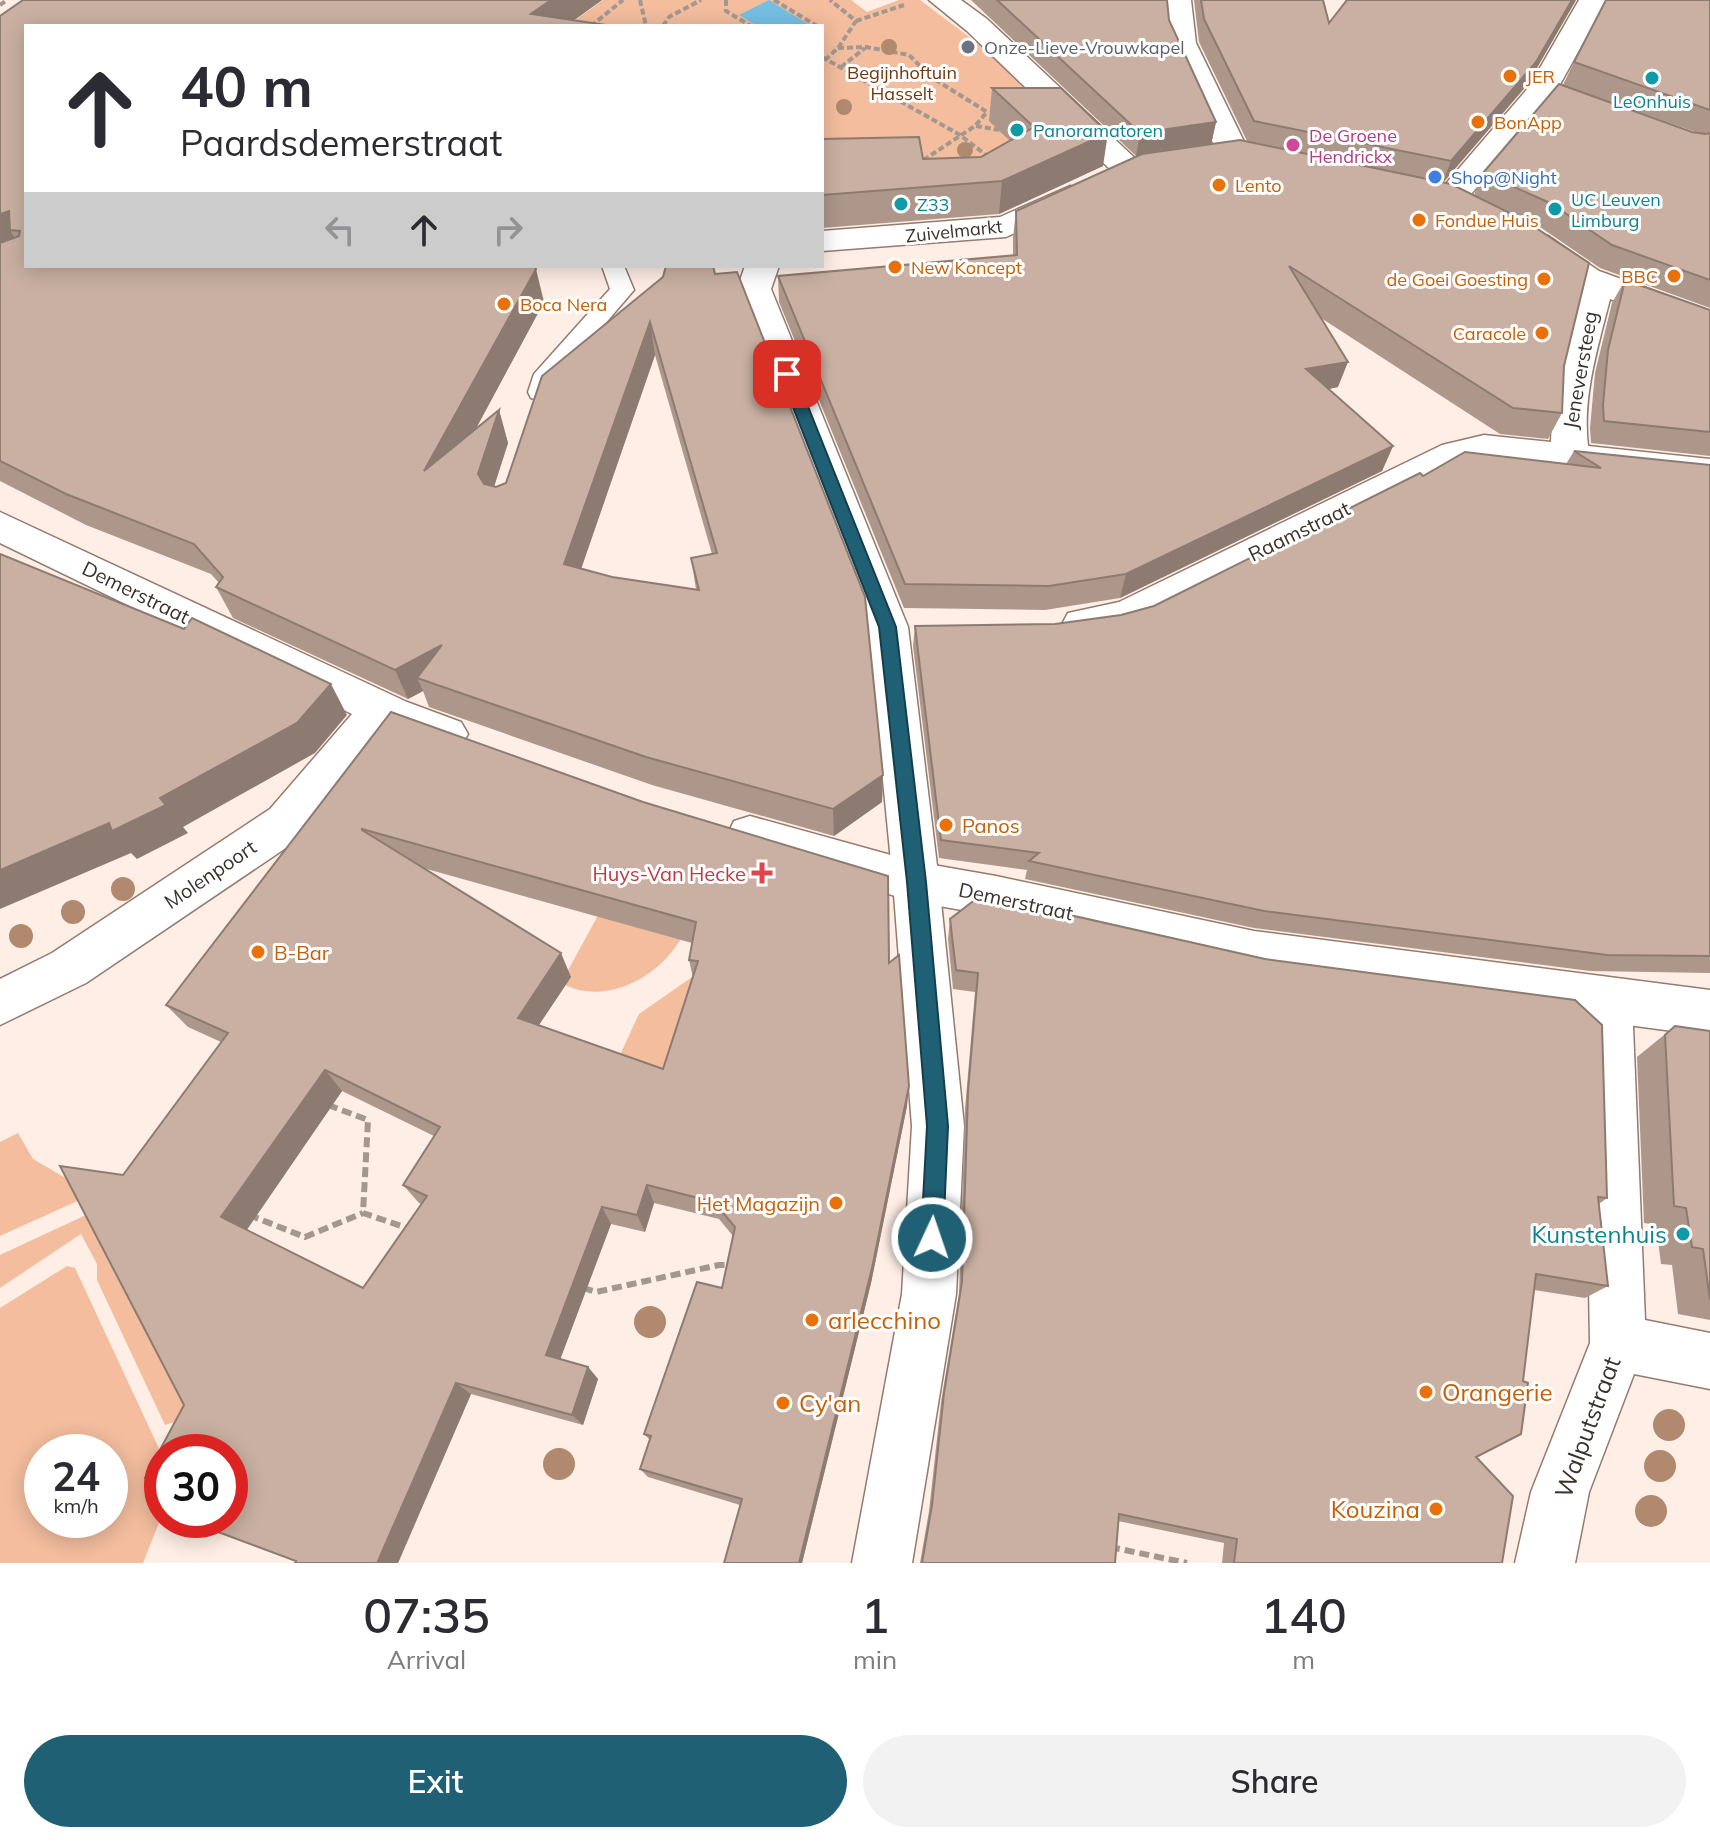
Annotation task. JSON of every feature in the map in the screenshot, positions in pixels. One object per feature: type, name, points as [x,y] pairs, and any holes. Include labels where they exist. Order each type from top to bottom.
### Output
[{"type":"street","points":[[1177,0],[1182,43],[1219,156],[1265,160]]},
{"type":"street","points":[[1450,199],[1542,91],[1593,0]]},
{"type":"street","name":"Zuivelmarkt","points":[[824,241],[1006,227],[1143,167],[977,25],[928,1]]},
{"type":"street","points":[[1542,91],[1572,102]]},
{"type":"street","points":[[1379,182],[1450,199],[1498,223],[1597,282],[1710,324]]},
{"type":"street","points":[[761,268],[754,289],[903,627],[916,882],[938,1126],[929,1294],[882,1563]]},
{"type":"street","name":"Jeneversteeg","points":[[1571,457],[1568,443],[1574,381],[1597,282]]},
{"type":"street","name":"Raamstraat","points":[[1049,626],[1106,623],[1133,613],[1455,454],[1484,448],[1710,473]]},
{"type":"street","name":"Demerstraat","points":[[0,526],[392,714],[478,745]]},
{"type":"street","name":"Molenpoort","points":[[0,1003],[69,968],[286,823],[372,720],[392,714]]},
{"type":"street","name":"Demerstraat","points":[[711,824],[916,882],[996,896],[1254,953],[1608,1002],[1710,1013]]},
{"type":"street","name":"Walputstraat","points":[[1545,1563],[1560,1492],[1618,1343],[1608,1002]]},
{"type":"street","points":[[1618,1343],[1710,1361]]},
{"type":"lane","points":[[535,408],[543,380],[622,290],[614,268]]},
{"type":"path","points":[[0,5],[7,0]]},
{"type":"path","points":[[593,24],[623,0]]},
{"type":"path","points":[[640,0],[646,24]]},
{"type":"path","points":[[664,24],[669,17],[701,0]]},
{"type":"path","points":[[726,0],[726,11],[748,24]]},
{"type":"path","points":[[774,0],[814,24]]},
{"type":"path","points":[[830,0],[856,21]]},
{"type":"path","points":[[824,58],[838,48],[856,21],[928,1]]},
{"type":"path","points":[[838,48],[866,47],[909,55],[931,77],[987,112],[975,126],[924,162]]},
{"type":"path","points":[[841,67],[866,47]]},
{"type":"path","points":[[824,59],[960,135],[995,161]]},
{"type":"path","points":[[975,126],[999,130]]},
{"type":"path","points":[[313,1099],[368,1120],[363,1213]]},
{"type":"path","points":[[236,1210],[305,1237],[363,1213],[421,1233]]},
{"type":"path","points":[[567,1282],[596,1292],[719,1265],[749,1266]]},
{"type":"path","points":[[1098,1544],[1187,1563]]},
{"type":"green space","name":"Begijnhoftuin Hasselt","points":[[603,0],[851,0],[867,12],[899,0],[920,0],[984,48],[1071,137],[972,188],[824,159],[824,24],[570,24]]},
{"type":"green space","points":[[601,910],[683,935],[662,963],[633,983],[599,992],[582,991],[565,985],[570,977],[566,974]]},
{"type":"green space","points":[[695,975],[669,1090],[613,1070],[639,1014]]},
{"type":"green space","points":[[18,1133],[33,1159],[93,1194],[0,1236],[0,1142]]},
{"type":"green space","points":[[101,1208],[201,1399],[184,1419],[165,1425],[97,1280],[97,1264],[81,1234],[0,1288],[0,1255]]},
{"type":"green space","points":[[67,1266],[75,1268],[152,1434],[144,1434],[144,1538],[153,1538],[143,1563],[0,1563],[0,1308]]},
{"type":"water","points":[[769,0],[808,24],[754,24],[739,15]]},
{"type":"building","points":[[23,0],[551,0],[531,14],[599,24],[24,24],[24,268],[535,268],[424,471],[499,410],[478,474],[484,484],[496,487],[506,483],[542,376],[663,277],[665,268],[714,268],[715,274],[737,272],[865,597],[883,775],[833,809],[646,757],[417,678],[442,645],[395,670],[216,587],[223,577],[194,544],[66,494],[0,461],[0,243],[19,236],[20,231],[10,230],[9,211],[0,214],[0,16]],"holes":[[[650,322],[717,553],[691,558],[699,590],[612,577],[564,564]]]},
{"type":"building","points":[[997,0],[1167,0],[1169,20],[1216,122],[1140,133]]},
{"type":"building","points":[[1201,0],[1323,0],[1329,23],[1347,0],[1572,0],[1536,62],[1451,161],[1254,121],[1204,19]]},
{"type":"building","points":[[1606,0],[1710,0],[1710,110],[1574,62]]},
{"type":"building","points":[[1559,84],[1692,132],[1710,133],[1710,280],[1612,245],[1550,203],[1483,173]]},
{"type":"building","points":[[992,88],[1061,88],[1108,133],[1002,181],[824,195],[824,139],[919,137],[923,159],[981,157],[1034,127]]},
{"type":"building","points":[[1240,140],[1451,184],[1524,220],[1589,263],[1564,366],[1562,413],[1513,408],[1289,266],[1348,362],[1306,369],[1393,446],[1126,574],[1049,586],[905,584],[778,276],[1017,255],[1016,211],[1142,154]]},
{"type":"building","points":[[1625,280],[1710,310],[1710,432],[1604,421],[1608,350]]},
{"type":"building","points":[[1574,451],[1710,465],[1710,956],[1607,955],[1264,911],[1029,861],[1039,853],[941,840],[915,626],[1055,624],[1121,615],[1154,606],[1420,473],[1423,476],[1465,452],[1601,468]]},
{"type":"building","points":[[0,554],[184,629],[192,618],[331,684],[297,723],[160,798],[166,805],[112,831],[109,823],[0,870]]},
{"type":"building","points":[[391,712],[643,802],[888,876],[889,963],[899,955],[909,1086],[872,1268],[799,1563],[724,1563],[742,1499],[640,1469],[651,1436],[644,1434],[697,1282],[722,1288],[735,1227],[714,1202],[647,1185],[637,1215],[602,1207],[546,1355],[588,1367],[572,1415],[456,1383],[378,1561],[383,1563],[295,1563],[234,1538],[248,1538],[248,1434],[169,1434],[184,1405],[60,1166],[123,1175],[228,1033],[166,1005]],"holes":[[[362,829],[696,922],[689,960],[698,961],[663,1069],[518,1018],[561,953]],[[325,1070],[440,1127],[403,1185],[427,1196],[363,1288],[221,1217]]]},
{"type":"building","points":[[981,895],[1265,959],[1575,1000],[1602,1025],[1607,1198],[1598,1197],[1608,1286],[1536,1274],[1523,1381],[1528,1383],[1521,1434],[1476,1457],[1513,1496],[1502,1563],[1234,1563],[1237,1539],[1119,1514],[1115,1563],[922,1563],[962,1282],[968,1092],[978,973],[956,970],[950,919]]},
{"type":"building","points":[[1675,1026],[1710,1031],[1710,1300],[1703,1249],[1692,1247],[1686,1208],[1674,1206],[1665,1035]]},
{"type":"place","name":"Onze-Lieve-Vrouwkapel","points":[[968,47]]},
{"type":"place","name":"JER","points":[[1510,76]]},
{"type":"place","name":"LeOnhuis","points":[[1652,78]]},
{"type":"place","name":"BonApp","points":[[1478,122]]},
{"type":"place","name":"Panoramatoren","points":[[1017,130]]},
{"type":"place","name":"De Groene Hendrickx","points":[[1293,145]]},
{"type":"place","name":"Shop@Night","points":[[1435,177]]},
{"type":"place","name":"Lento","points":[[1219,185]]},
{"type":"place","name":"Z33","points":[[901,204]]},
{"type":"place","name":"UC Leuven Limburg","points":[[1555,209]]},
{"type":"place","name":"Fondue Huis","points":[[1419,220]]},
{"type":"place","name":"New Koncept","points":[[895,267]]},
{"type":"place","name":"BBC","points":[[1674,276]]},
{"type":"place","name":"de Goei Goesting","points":[[1544,279]]},
{"type":"place","name":"Boca Nera","points":[[504,304]]},
{"type":"place","name":"Caracole","points":[[1542,333]]},
{"type":"place","name":"Panos","points":[[946,825]]},
{"type":"place","name":"Huys-Van Hecke","points":[[762,873]]},
{"type":"place","name":"B-Bar","points":[[258,952]]},
{"type":"place","name":"Het Magazijn","points":[[836,1203]]},
{"type":"place","name":"Kunstenhuis","points":[[1683,1234]]},
{"type":"place","name":"arlecchino","points":[[812,1320]]},
{"type":"place","name":"Orangerie","points":[[1426,1392]]},
{"type":"place","name":"Cy'an","points":[[783,1403]]},
{"type":"place","name":"Kouzina","points":[[1436,1509]]},
{"type":"route","points":[[787,374],[888,627],[916,882],[938,1126],[932,1238]]}]
